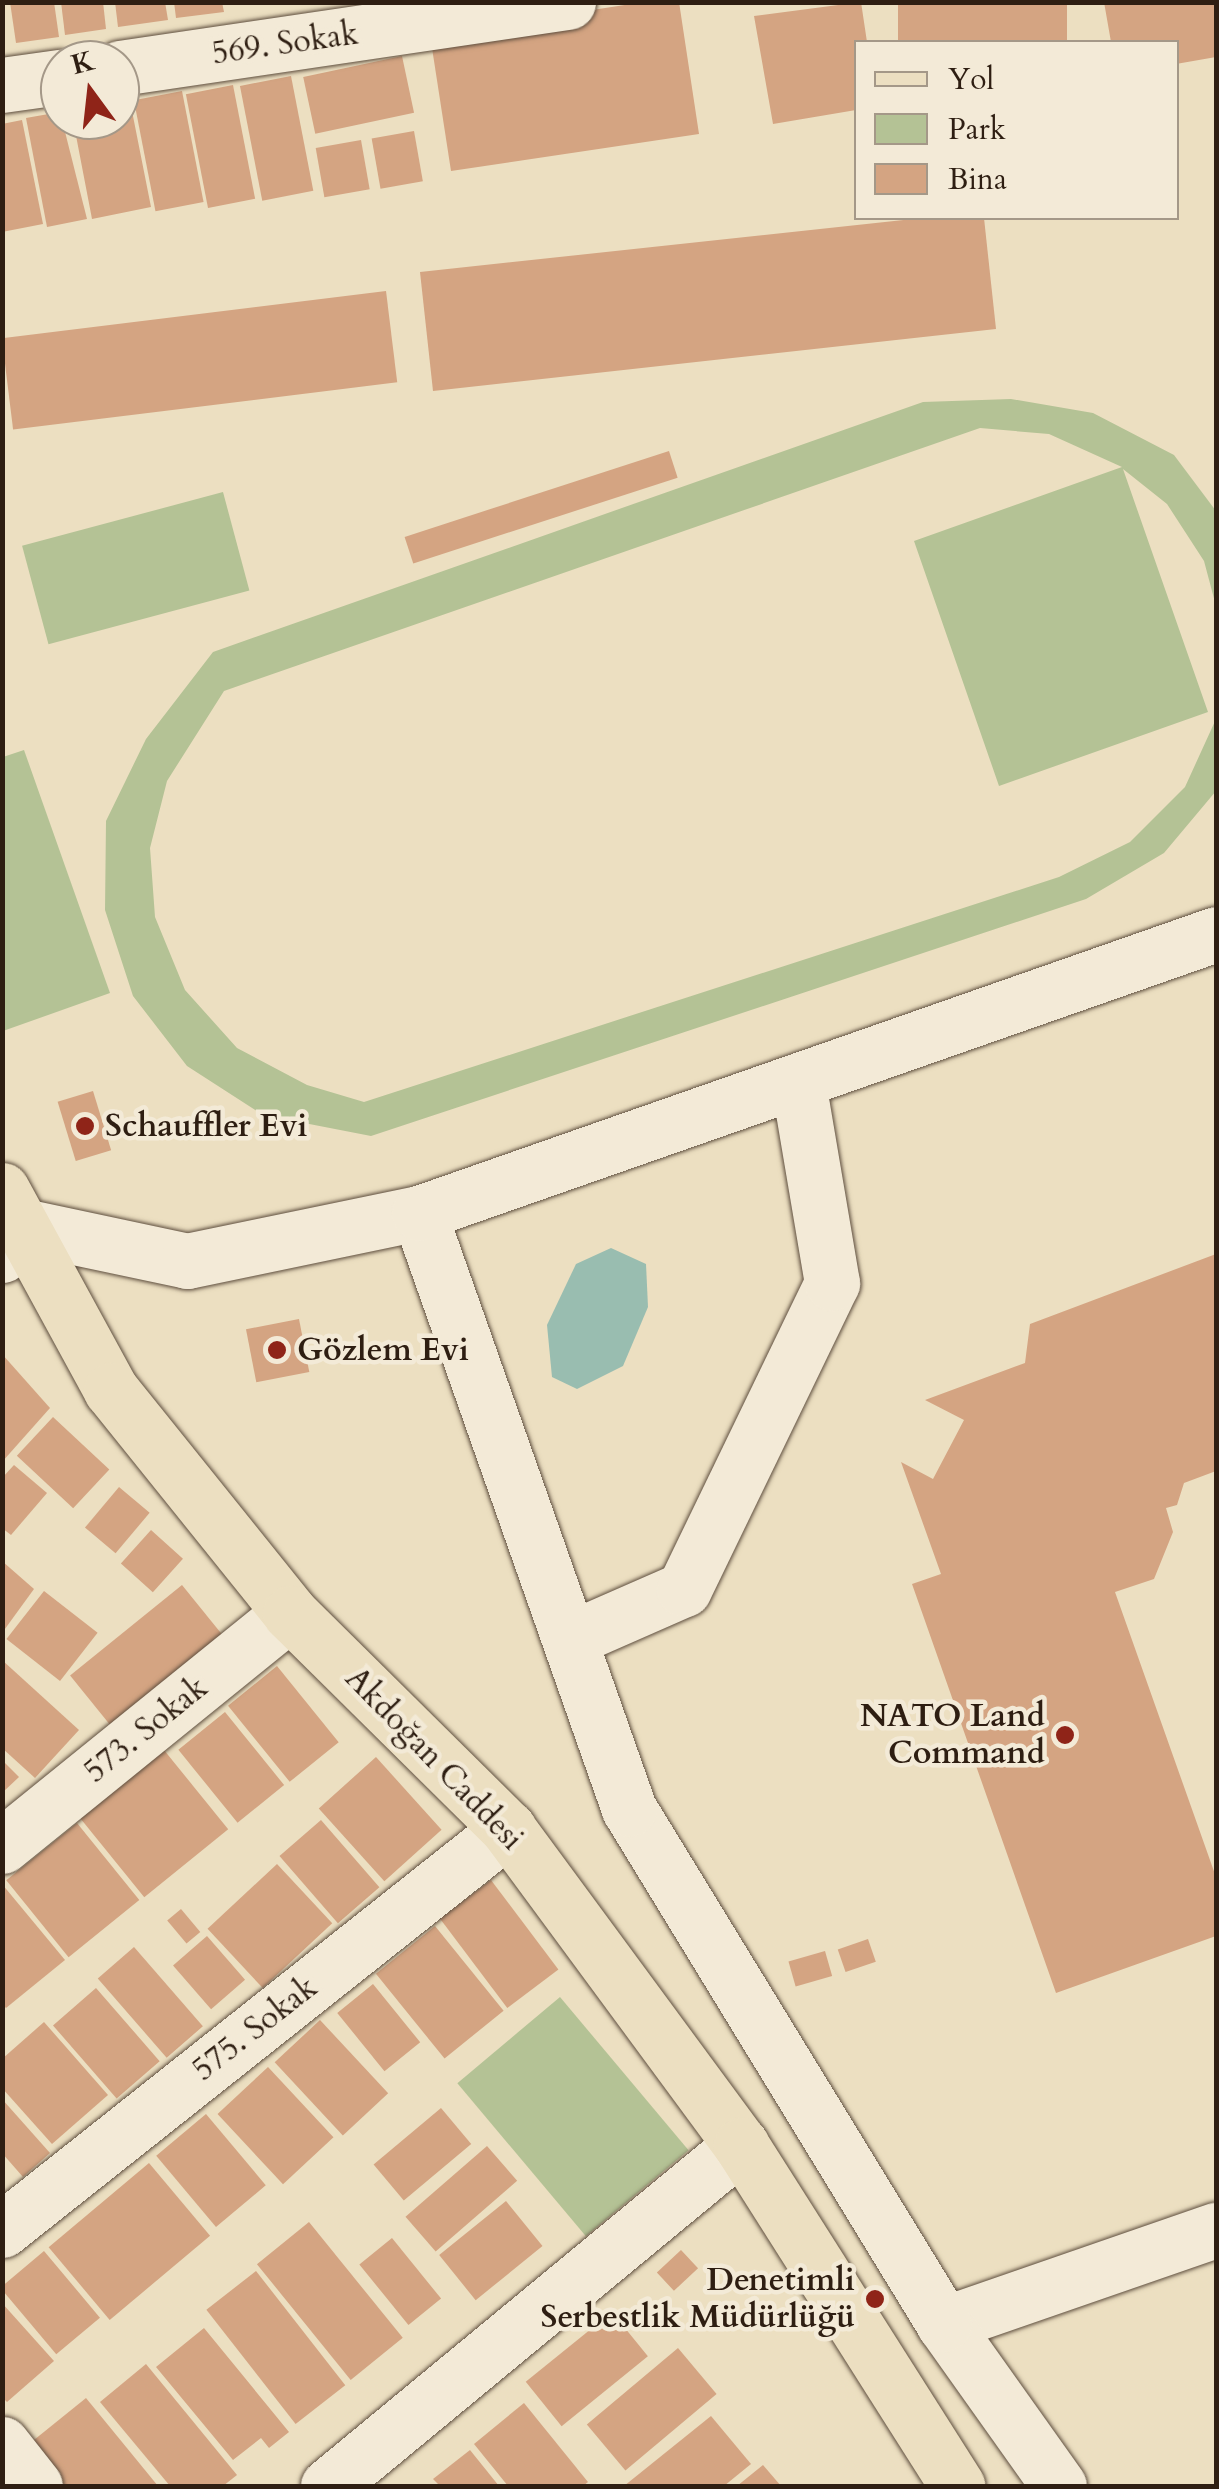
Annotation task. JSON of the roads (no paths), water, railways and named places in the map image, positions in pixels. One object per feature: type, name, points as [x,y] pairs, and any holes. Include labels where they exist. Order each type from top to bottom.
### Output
[{"type":"main road","name":"Akdoğan Caddesi","points":[[8,1224],[110,1390],[290,1613],[508,1829],[741,2145],[957,2486]]},
{"type":"street","name":"569. Sokak","points":[[140,65],[568,2]]},
{"type":"street","points":[[2,85],[40,80]]},
{"type":"street","points":[[8,1224],[187,1261],[419,1213],[1216,934]]},
{"type":"street","points":[[570,1639],[684,1589],[832,1283],[798,1080]]},
{"type":"street","points":[[419,1213],[630,1808],[944,2324],[1060,2486]]},
{"type":"street","name":"573. Sokak","points":[[2,1846],[290,1613]]},
{"type":"street","name":"575. Sokak","points":[[2,2230],[508,1829]]},
{"type":"street","points":[[328,2486],[741,2145]]},
{"type":"street","points":[[944,2324],[1216,2230]]},
{"type":"street","points":[[2,2444],[35,2486]]},
{"type":"water","points":[[611,1248],[646,1264],[648,1307],[623,1366],[577,1389],[552,1377],[547,1325],[576,1264]]},
{"type":"place","name":"Schauffler Evi","points":[[85,1126]]},
{"type":"place","name":"Gözlem Evi","points":[[277,1350]]},
{"type":"place","name":"NATO Land Command","points":[[1065,1735]]},
{"type":"place","name":"Denetimli Serbestlik Müdürlüğü","points":[[875,2299]]}]
